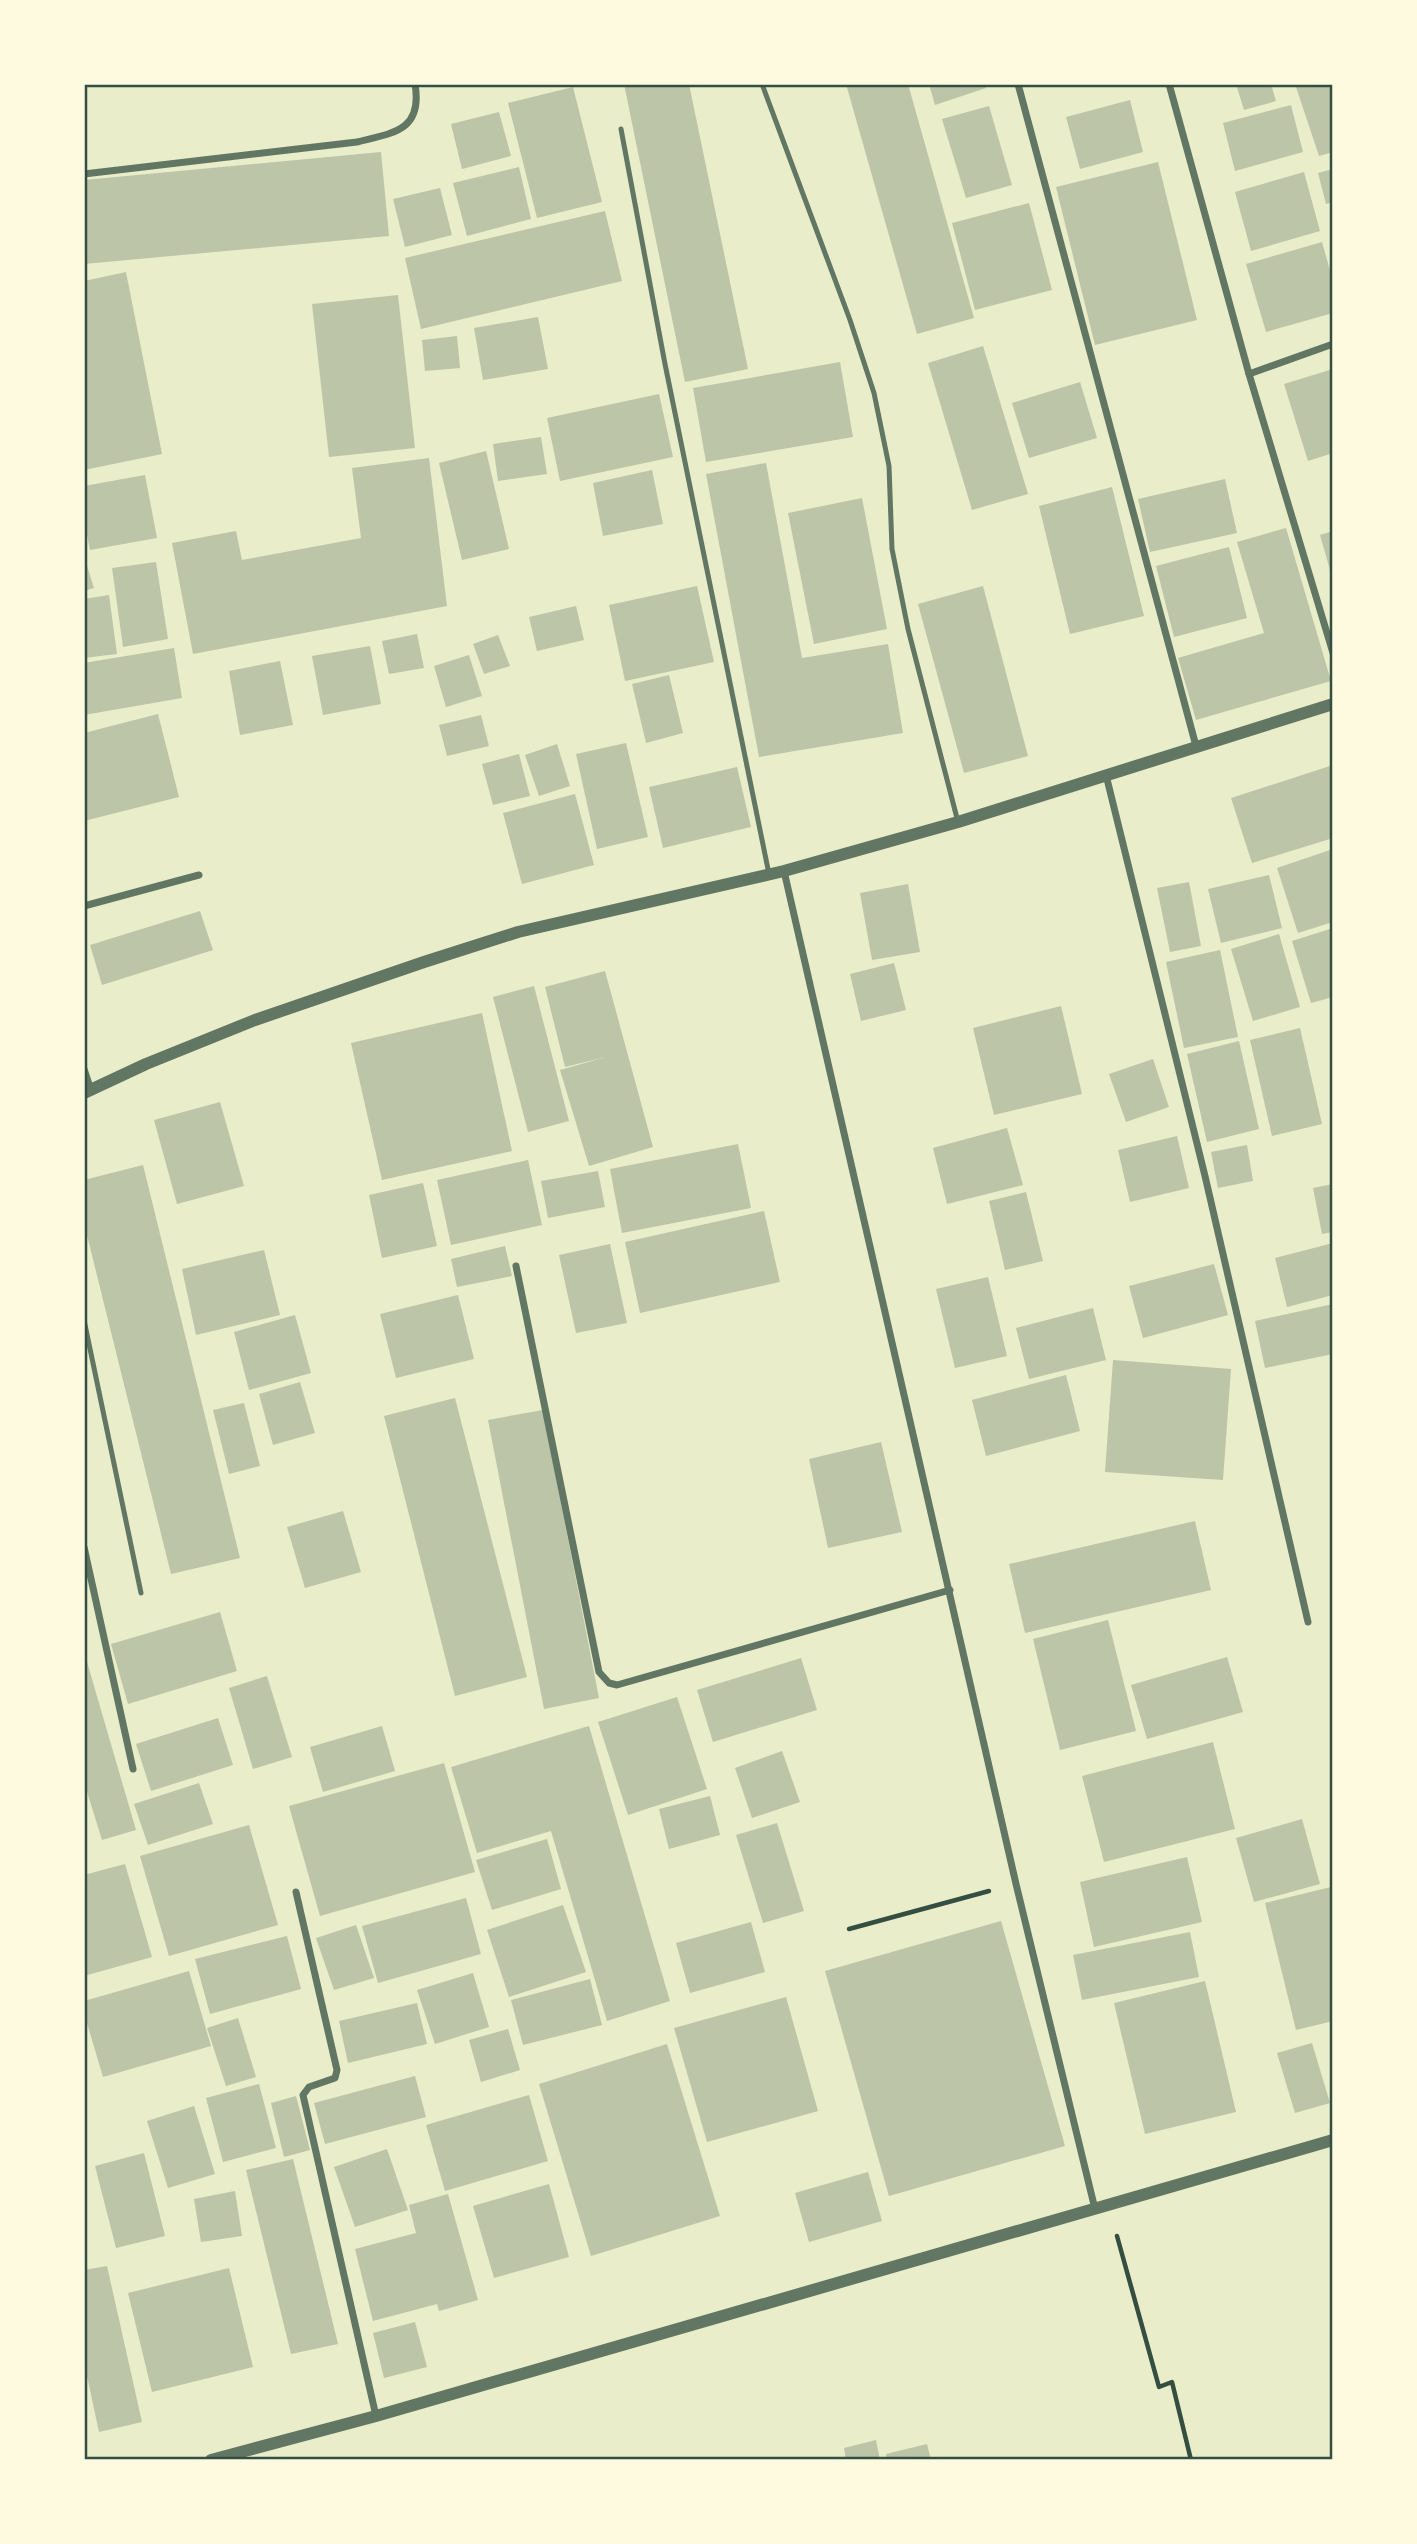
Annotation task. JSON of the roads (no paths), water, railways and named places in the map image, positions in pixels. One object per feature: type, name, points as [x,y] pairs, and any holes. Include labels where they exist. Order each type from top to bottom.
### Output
[{"type":"street","points":[[84,174],[343,144],[382,136],[402,130],[412,121],[415,84]]},
{"type":"street","points":[[1018,84],[1196,746]]},
{"type":"street","points":[[1168,84],[1249,374],[1333,653]]},
{"type":"street","points":[[1249,374],[1333,344]]},
{"type":"street","points":[[84,1069],[87,1092],[146,1064],[255,1020],[518,932],[785,871],[958,822],[1333,704]]},
{"type":"street","points":[[1106,775],[1205,1175],[1308,1622]]},
{"type":"street","points":[[785,871],[1016,1884],[1102,2207]]},
{"type":"street","points":[[84,905],[199,875]]},
{"type":"street","points":[[516,1266],[599,1672],[609,1683],[617,1685],[950,1590]]},
{"type":"street","points":[[84,1547],[133,1769]]},
{"type":"street","points":[[296,1892],[338,2070],[332,2080],[309,2087],[303,2095],[376,2416]]},
{"type":"street","points":[[211,2460],[376,2416],[1333,2140]]},
{"type":"lane","points":[[762,84],[850,320],[874,393],[889,466],[892,549],[908,629],[958,822]]},
{"type":"lane","points":[[621,130],[665,364],[769,874]]},
{"type":"lane","points":[[84,1320],[141,1593]]}]
